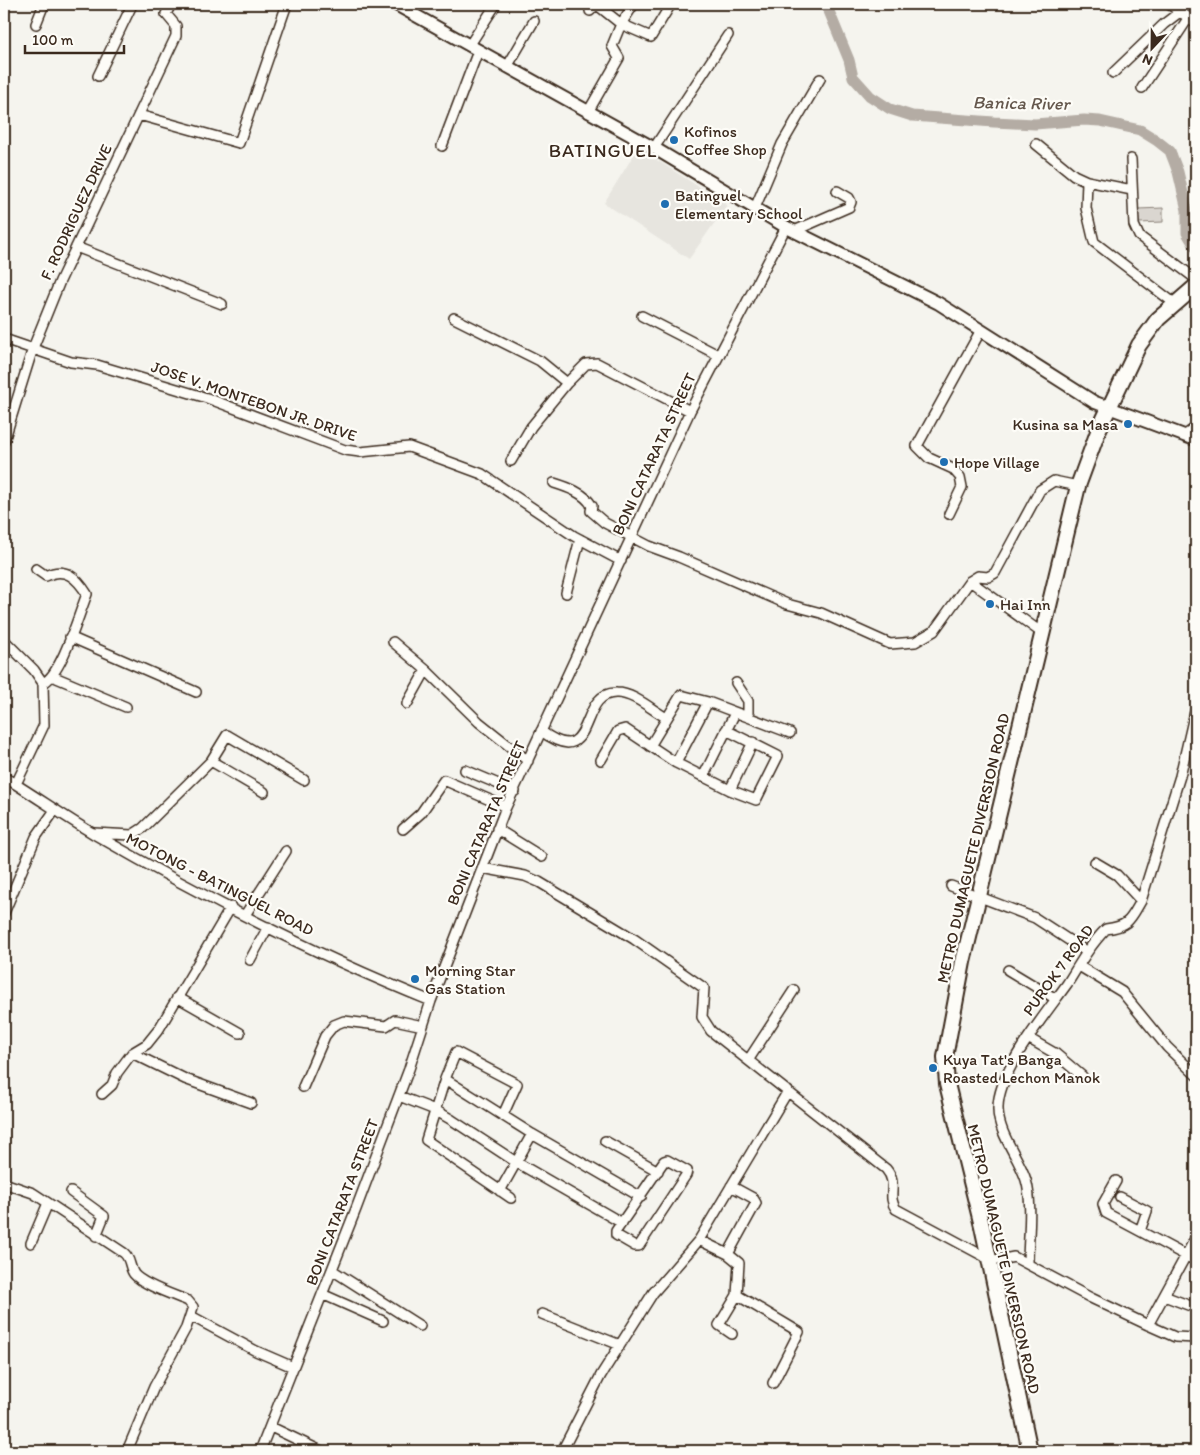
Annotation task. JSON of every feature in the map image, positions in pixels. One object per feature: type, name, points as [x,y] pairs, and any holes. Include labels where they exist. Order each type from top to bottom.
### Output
[{"type":"highway","name":"METRO DUMAGUETE DIVERSION ROAD","points":[[1030,1451],[990,1259],[951,1106],[945,1062],[955,997],[1078,486],[1109,409],[1148,331],[1174,303],[1196,286]]},
{"type":"main road","points":[[395,4],[654,148],[790,229],[938,304],[1081,394],[1109,409],[1196,440]]},
{"type":"street","points":[[36,24],[44,4]]},
{"type":"street","points":[[98,76],[131,7],[130,4]]},
{"type":"street","name":"F. RODRIGUEZ DRIVE","points":[[4,441],[33,348],[76,247],[176,36],[176,26],[166,14],[171,4]]},
{"type":"street","points":[[139,115],[239,143],[287,4]]},
{"type":"street","points":[[442,146],[474,48],[496,4]]},
{"type":"street","points":[[590,11],[596,4],[621,24],[651,37],[670,4]]},
{"type":"street","points":[[588,112],[619,58],[612,46],[621,24],[634,4]]},
{"type":"street","points":[[1169,4],[1185,10],[1196,23]]},
{"type":"street","points":[[1113,73],[1164,24],[1185,10]]},
{"type":"street","points":[[1142,88],[1185,10]]},
{"type":"street","points":[[506,66],[534,21]]},
{"type":"street","points":[[654,148],[728,35]]},
{"type":"street","points":[[755,208],[782,144],[820,79]]},
{"type":"street","points":[[1036,144],[1074,175],[1087,181],[1132,190]]},
{"type":"street","points":[[1131,159],[1134,225],[1139,236],[1196,279]]},
{"type":"street","points":[[1087,181],[1086,208],[1094,242],[1174,303]]},
{"type":"street","points":[[790,229],[849,207],[851,202],[849,198],[837,191]]},
{"type":"street","name":"BONI CATARATA STREET","points":[[260,1451],[399,1096],[431,1001],[506,807],[718,355],[790,229]]},
{"type":"street","points":[[76,247],[222,304]]},
{"type":"street","points":[[642,316],[718,355]]},
{"type":"street","points":[[454,318],[540,361],[567,383]]},
{"type":"street","points":[[949,514],[962,486],[960,477],[953,469],[929,458],[917,446],[981,330]]},
{"type":"street","name":"JOSE V. MONTEBON JR. DRIVE","points":[[4,339],[71,362],[97,364],[207,398],[345,450],[372,452],[409,447],[482,474],[580,539],[621,561]]},
{"type":"street","points":[[511,461],[531,428],[567,383],[586,364],[597,363],[690,412]]},
{"type":"street","points":[[1184,436],[1196,427]]},
{"type":"street","points":[[554,483],[575,491],[589,500],[592,506],[591,511],[596,516],[631,537],[787,604],[821,613],[890,644],[914,642],[934,631],[970,581],[978,576],[988,577],[995,573],[1040,490],[1054,481],[1078,486]]},
{"type":"street","points":[[566,594],[580,539]]},
{"type":"street","points":[[36,569],[46,576],[56,571],[65,572],[79,582],[87,594],[52,676],[43,683]]},
{"type":"street","points":[[970,581],[1042,633]]},
{"type":"street","points":[[70,636],[196,692]]},
{"type":"street","points":[[4,640],[13,652],[34,670],[43,683],[44,725],[16,784]]},
{"type":"street","points":[[393,642],[426,670],[479,722],[528,761]]},
{"type":"street","points":[[407,704],[426,670]]},
{"type":"street","points":[[52,676],[126,707]]},
{"type":"street","points":[[736,683],[748,701],[748,717]]},
{"type":"street","points":[[541,731],[556,742],[565,745],[574,742],[582,733],[595,705],[603,696],[615,692],[627,695],[665,718]]},
{"type":"street","points":[[650,746],[665,718],[681,695],[708,702],[790,733]]},
{"type":"street","points":[[676,763],[708,702]]},
{"type":"street","name":"PUROK 7 ROAD","points":[[1028,1263],[1027,1186],[998,1112],[998,1096],[1028,1038],[1087,952],[1106,929],[1122,926],[1131,919],[1141,901],[1180,776],[1196,707]]},
{"type":"street","points":[[703,777],[735,713]]},
{"type":"street","points":[[601,760],[621,728],[676,763],[730,790],[756,800],[778,758],[776,754],[726,730]]},
{"type":"street","points":[[92,833],[132,835],[143,828],[211,760],[226,735],[304,780]]},
{"type":"street","points":[[730,790],[753,742]]},
{"type":"street","points":[[211,760],[264,792]]},
{"type":"street","points":[[465,770],[515,791]]},
{"type":"street","name":"MOTONG - BATINGUEL ROAD","points":[[4,777],[92,833],[156,869],[268,927],[371,977],[431,1001]]},
{"type":"street","points":[[404,829],[422,812],[444,780],[506,807]]},
{"type":"street","points":[[4,913],[36,837],[55,810]]},
{"type":"street","points":[[497,828],[542,857]]},
{"type":"street","points":[[245,914],[286,851]]},
{"type":"street","points":[[1095,862],[1117,875],[1141,901]]},
{"type":"street","points":[[482,868],[525,876],[539,882],[634,939],[704,988],[702,1017],[711,1031],[749,1059],[886,1169],[893,1180],[892,1200],[896,1209],[990,1259],[1000,1260],[1014,1257],[1082,1294],[1148,1325],[1175,1337],[1196,1338]]},
{"type":"street","points":[[951,886],[1035,918],[1087,952]]},
{"type":"street","points":[[102,1094],[112,1085],[117,1073],[132,1053],[152,1038],[231,907]]},
{"type":"street","points":[[250,960],[268,927]]},
{"type":"street","points":[[1079,966],[1122,992],[1167,1047],[1196,1075]]},
{"type":"street","points":[[1008,970],[1056,999]]},
{"type":"street","points":[[749,1059],[794,990]]},
{"type":"street","points":[[177,996],[240,1033]]},
{"type":"street","points":[[303,1087],[325,1036],[334,1025],[344,1021],[386,1026],[395,1020],[423,1026]]},
{"type":"street","points":[[1028,1038],[1056,1054],[1082,1076]]},
{"type":"street","points":[[503,1115],[517,1084],[456,1052],[426,1135],[428,1143],[511,1198]]},
{"type":"street","points":[[132,1053],[185,1079],[251,1103]]},
{"type":"street","points":[[445,1079],[532,1134],[641,1197]]},
{"type":"street","points":[[562,1451],[601,1375],[652,1293],[699,1240],[788,1091]]},
{"type":"street","points":[[399,1096],[435,1110],[516,1162],[622,1223]]},
{"type":"street","points":[[500,1191],[532,1134]]},
{"type":"street","points":[[605,1141],[658,1170]]},
{"type":"street","points":[[667,1160],[687,1171],[639,1246],[635,1246],[616,1235],[622,1223],[641,1197],[658,1170],[667,1160]]},
{"type":"street","points":[[1116,1181],[1103,1204],[1103,1209],[1106,1213],[1196,1260]]},
{"type":"street","points":[[4,1183],[25,1189],[128,1256],[132,1271],[140,1278],[188,1301],[192,1308],[191,1316],[154,1387],[126,1451]]},
{"type":"street","points":[[728,1254],[756,1203],[753,1198],[731,1186]]},
{"type":"street","points":[[71,1192],[104,1216],[96,1236]]},
{"type":"street","points":[[1120,1197],[1147,1211],[1140,1231]]},
{"type":"street","points":[[31,1243],[48,1203]]},
{"type":"street","points":[[1148,1325],[1188,1256],[1196,1236]]},
{"type":"street","points":[[699,1240],[728,1254],[739,1265],[737,1295],[718,1325],[732,1334]]},
{"type":"street","points":[[332,1270],[420,1326]]},
{"type":"street","points":[[322,1294],[383,1321]]},
{"type":"street","points":[[737,1295],[798,1332],[773,1383]]},
{"type":"street","points":[[1164,1296],[1196,1308]]},
{"type":"street","points":[[542,1314],[620,1345]]},
{"type":"street","points":[[191,1316],[256,1351],[293,1366]]},
{"type":"street","points":[[271,1427],[321,1451]]},
{"type":"shaded area","name":"Batinguel Elementary School","points":[[638,148],[727,205],[689,259],[604,203]]},
{"type":"shaded area","points":[[1163,208],[1163,222],[1139,223],[1138,209]]},
{"type":"waterway","name":"Banica River","points":[[826,4],[849,60],[853,77],[870,96],[890,109],[912,116],[994,122],[1035,124],[1084,120],[1100,121],[1140,130],[1156,140],[1170,151],[1178,172],[1187,210],[1187,233],[1196,248]]},
{"type":"waterway","points":[[1107,1451],[1136,1446],[1164,1451]]},
{"type":"waterway","points":[[938,1451],[954,1448],[967,1451]]},
{"type":"place","name":"Kofinos Coffee Shop","points":[[674,140]]},
{"type":"place","name":"Batinguel Elementary School","points":[[665,204]]},
{"type":"place","name":"Kusina sa Masa","points":[[1128,424]]},
{"type":"place","name":"Hope Village","points":[[944,462]]},
{"type":"place","name":"Hai Inn","points":[[990,604]]},
{"type":"place","name":"Morning Star Gas Station","points":[[415,979]]},
{"type":"place","name":"Kuya Tat's Banga Roasted Lechon Manok","points":[[933,1068]]},
{"type":"district","name":"BATINGUEL","points":[[603,150]]}]
